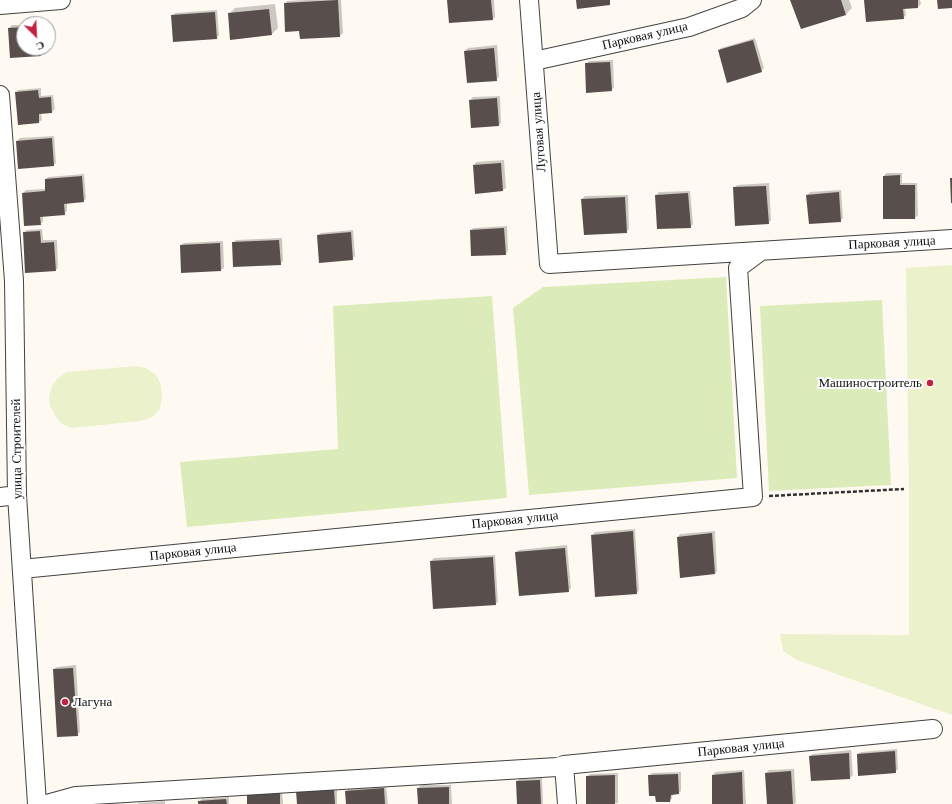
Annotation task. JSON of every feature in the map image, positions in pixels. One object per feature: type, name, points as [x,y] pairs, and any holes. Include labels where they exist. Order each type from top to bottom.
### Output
[{"type":"street","points":[[0,5],[61,0]]},
{"type":"street","name":"Луговая улица","points":[[529,0],[549,264]]},
{"type":"street","name":"Парковая улица","points":[[534,61],[689,27],[742,8],[752,0]]},
{"type":"street","name":"улица Строителей","points":[[0,95],[14,281],[9,496],[22,569],[36,804]]},
{"type":"street","name":"Парковая улица","points":[[549,264],[952,240]]},
{"type":"street","points":[[753,497],[738,268],[761,251]]},
{"type":"street","name":"Парковая улица","points":[[22,569],[753,497]]},
{"type":"street","name":"Парковая улица","points":[[47,804],[76,796],[557,767],[564,765],[933,729]]},
{"type":"street","points":[[564,765],[567,804]]},
{"type":"path","points":[[753,497],[904,489]]},
{"type":"green space","name":"Машиностроитель","points":[[952,265],[952,715],[797,660],[783,651],[780,634],[909,635],[906,268]]},
{"type":"green space","points":[[726,277],[737,478],[529,495],[513,308],[543,287]]},
{"type":"green space","points":[[492,296],[507,498],[187,527],[180,462],[338,449],[333,306]]},
{"type":"green space","points":[[882,300],[891,485],[769,491],[760,306]]},
{"type":"green space","points":[[136,366],[146,368],[156,375],[161,385],[162,397],[160,409],[152,417],[141,421],[72,428],[62,424],[55,416],[50,406],[49,396],[52,386],[58,378],[67,372]]},
{"type":"building","points":[[338,0],[340,37],[300,39],[299,31],[285,32],[284,3]]},
{"type":"building","points":[[447,0],[491,0],[493,20],[449,23]]},
{"type":"building","points":[[576,0],[610,0],[610,5],[577,9]]},
{"type":"building","points":[[790,0],[841,0],[846,15],[801,29]]},
{"type":"building","points":[[864,0],[918,0],[918,8],[903,9],[904,19],[866,22]]},
{"type":"building","points":[[937,0],[952,0],[952,8],[938,9]]},
{"type":"building","points":[[269,9],[272,35],[230,40],[228,13]]},
{"type":"building","points":[[215,12],[217,39],[173,42],[171,15]]},
{"type":"building","points":[[8,28],[16,28],[16,56],[41,56],[10,58]]},
{"type":"building","points":[[753,40],[762,72],[727,83],[718,50]]},
{"type":"building","points":[[494,48],[497,81],[467,83],[464,51]]},
{"type":"building","points":[[610,62],[612,91],[586,93],[585,63]]},
{"type":"building","points":[[38,90],[39,98],[51,97],[52,113],[39,114],[39,123],[18,125],[15,92]]},
{"type":"building","points":[[497,98],[499,126],[471,128],[469,100]]},
{"type":"building","points":[[52,138],[54,166],[18,169],[16,141]]},
{"type":"building","points":[[501,163],[503,191],[475,194],[473,165]]},
{"type":"building","points":[[900,175],[900,185],[915,185],[915,219],[883,219],[883,176]]},
{"type":"building","points":[[82,176],[84,202],[64,204],[65,215],[40,217],[41,225],[24,226],[22,193],[45,191],[45,179]]},
{"type":"building","points":[[950,178],[952,178],[952,203],[951,203]]},
{"type":"building","points":[[766,186],[769,224],[735,226],[733,187]]},
{"type":"building","points":[[839,192],[841,222],[809,224],[806,195]]},
{"type":"building","points":[[688,193],[691,228],[657,229],[655,195]]},
{"type":"building","points":[[625,197],[627,233],[584,235],[581,199]]},
{"type":"building","points":[[504,228],[506,255],[471,256],[470,230]]},
{"type":"building","points":[[40,231],[41,243],[54,242],[56,271],[25,273],[23,232]]},
{"type":"building","points":[[351,232],[353,260],[319,263],[317,235]]},
{"type":"building","points":[[279,240],[281,265],[233,267],[232,242]]},
{"type":"building","points":[[220,243],[221,271],[181,273],[180,245]]},
{"type":"building","points":[[633,531],[637,594],[595,597],[591,535]]},
{"type":"building","points":[[712,533],[715,574],[680,578],[677,537]]},
{"type":"building","points":[[565,548],[569,592],[519,596],[515,552]]},
{"type":"building","points":[[493,557],[496,605],[433,609],[430,561]]},
{"type":"building","name":"Лагуна","points":[[73,668],[78,736],[57,737],[53,669]]},
{"type":"building","points":[[895,751],[896,773],[858,776],[857,754]]},
{"type":"building","points":[[849,753],[850,779],[811,781],[809,756]]},
{"type":"building","points":[[791,771],[793,804],[767,804],[765,773]]},
{"type":"building","points":[[742,772],[743,804],[712,804],[712,775]]},
{"type":"building","points":[[678,774],[679,794],[671,795],[670,802],[656,802],[655,796],[649,796],[648,775]]},
{"type":"building","points":[[615,775],[615,804],[586,804],[586,776]]},
{"type":"building","points":[[540,780],[541,804],[517,804],[516,781]]},
{"type":"building","points":[[449,787],[449,804],[418,804],[417,788]]},
{"type":"building","points":[[384,788],[385,804],[346,804],[345,791]]},
{"type":"building","points":[[334,789],[335,804],[297,804],[296,791]]},
{"type":"building","points":[[280,791],[280,804],[247,804],[247,793]]},
{"type":"building","points":[[226,799],[227,804],[198,804],[198,801]]},
{"type":"place","name":"Машиностроитель","points":[[930,383]]},
{"type":"place","name":"Лагуна","points":[[65,702]]}]
